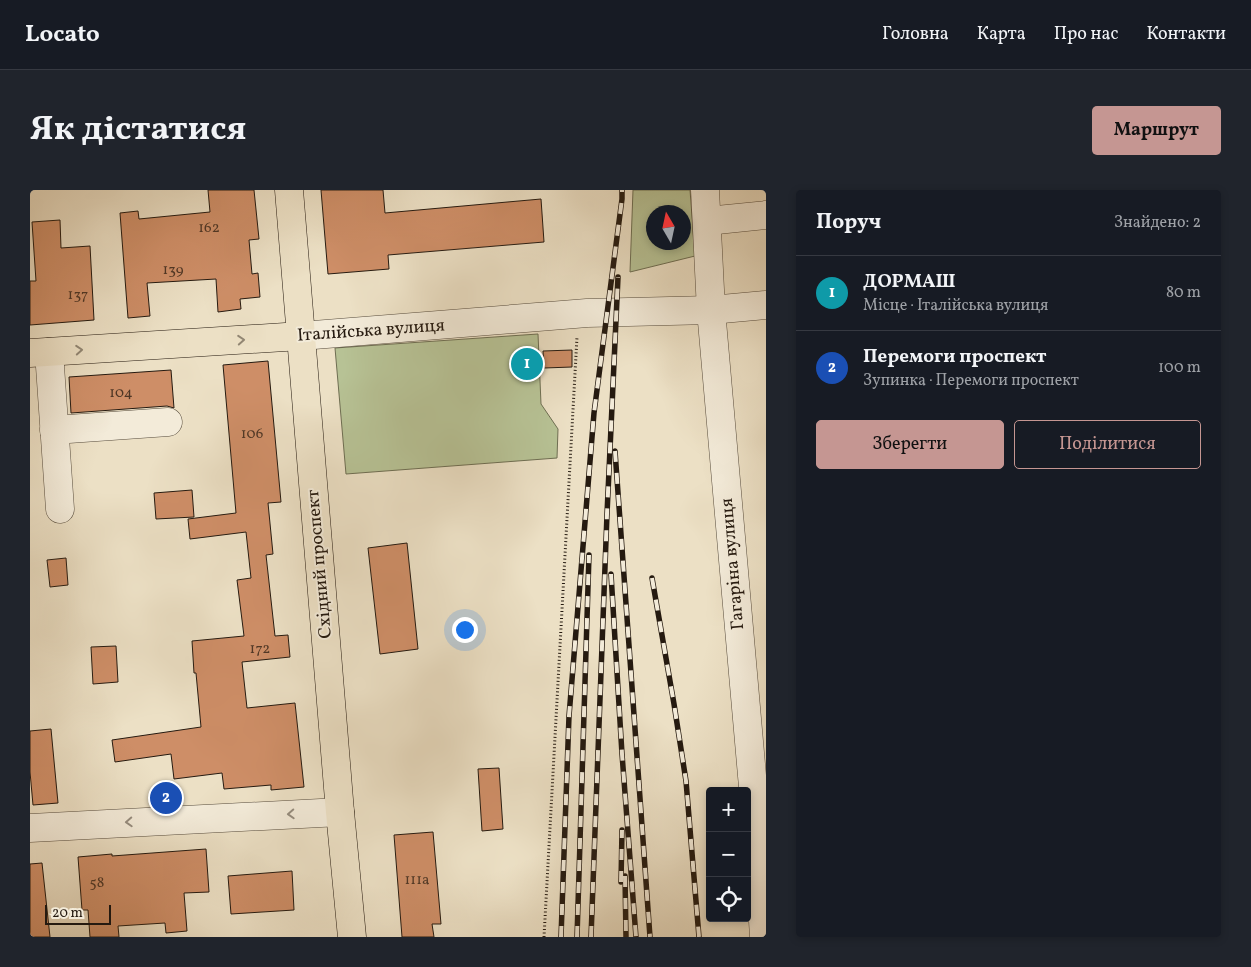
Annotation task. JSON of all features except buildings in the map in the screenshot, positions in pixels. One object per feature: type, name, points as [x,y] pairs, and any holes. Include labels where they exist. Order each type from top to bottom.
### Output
[{"type":"main road","name":"Східний проспект","points":[[289,190],[352,937]]},
{"type":"main road","name":"Італійська вулиця","points":[[40,353],[301,336]]},
{"type":"street","name":"Гагаріна вулиця","points":[[705,190],[711,310],[759,855],[764,937]]},
{"type":"street","points":[[707,221],[766,215]]},
{"type":"street","name":"Італійська вулиця","points":[[301,336],[578,314],[711,310],[766,305]]},
{"type":"street","points":[[40,353],[54,430],[60,509]]},
{"type":"street","points":[[54,430],[168,422]]},
{"type":"street","points":[[30,828],[340,812]]},
{"type":"path","points":[[544,937],[578,314]]},
{"type":"green space","points":[[633,190],[690,190],[695,256],[630,272]]},
{"type":"green space","points":[[538,334],[541,404],[558,429],[557,458],[346,474],[335,348]]},
{"type":"railway","points":[[561,937],[569,716],[594,413],[622,190]]},
{"type":"railway","points":[[591,937],[618,277]]},
{"type":"railway","points":[[615,451],[650,937]]},
{"type":"railway","points":[[577,937],[589,555]]},
{"type":"railway","points":[[611,574],[636,937]]},
{"type":"railway","points":[[652,578],[686,781],[699,937]]},
{"type":"railway","points":[[621,882],[622,830]]},
{"type":"railway","points":[[625,876],[626,937]]},
{"type":"place","name":"ДОРМАШ","points":[[527,364]]},
{"type":"place","name":"Перемоги проспект","points":[[166,798]]}]
